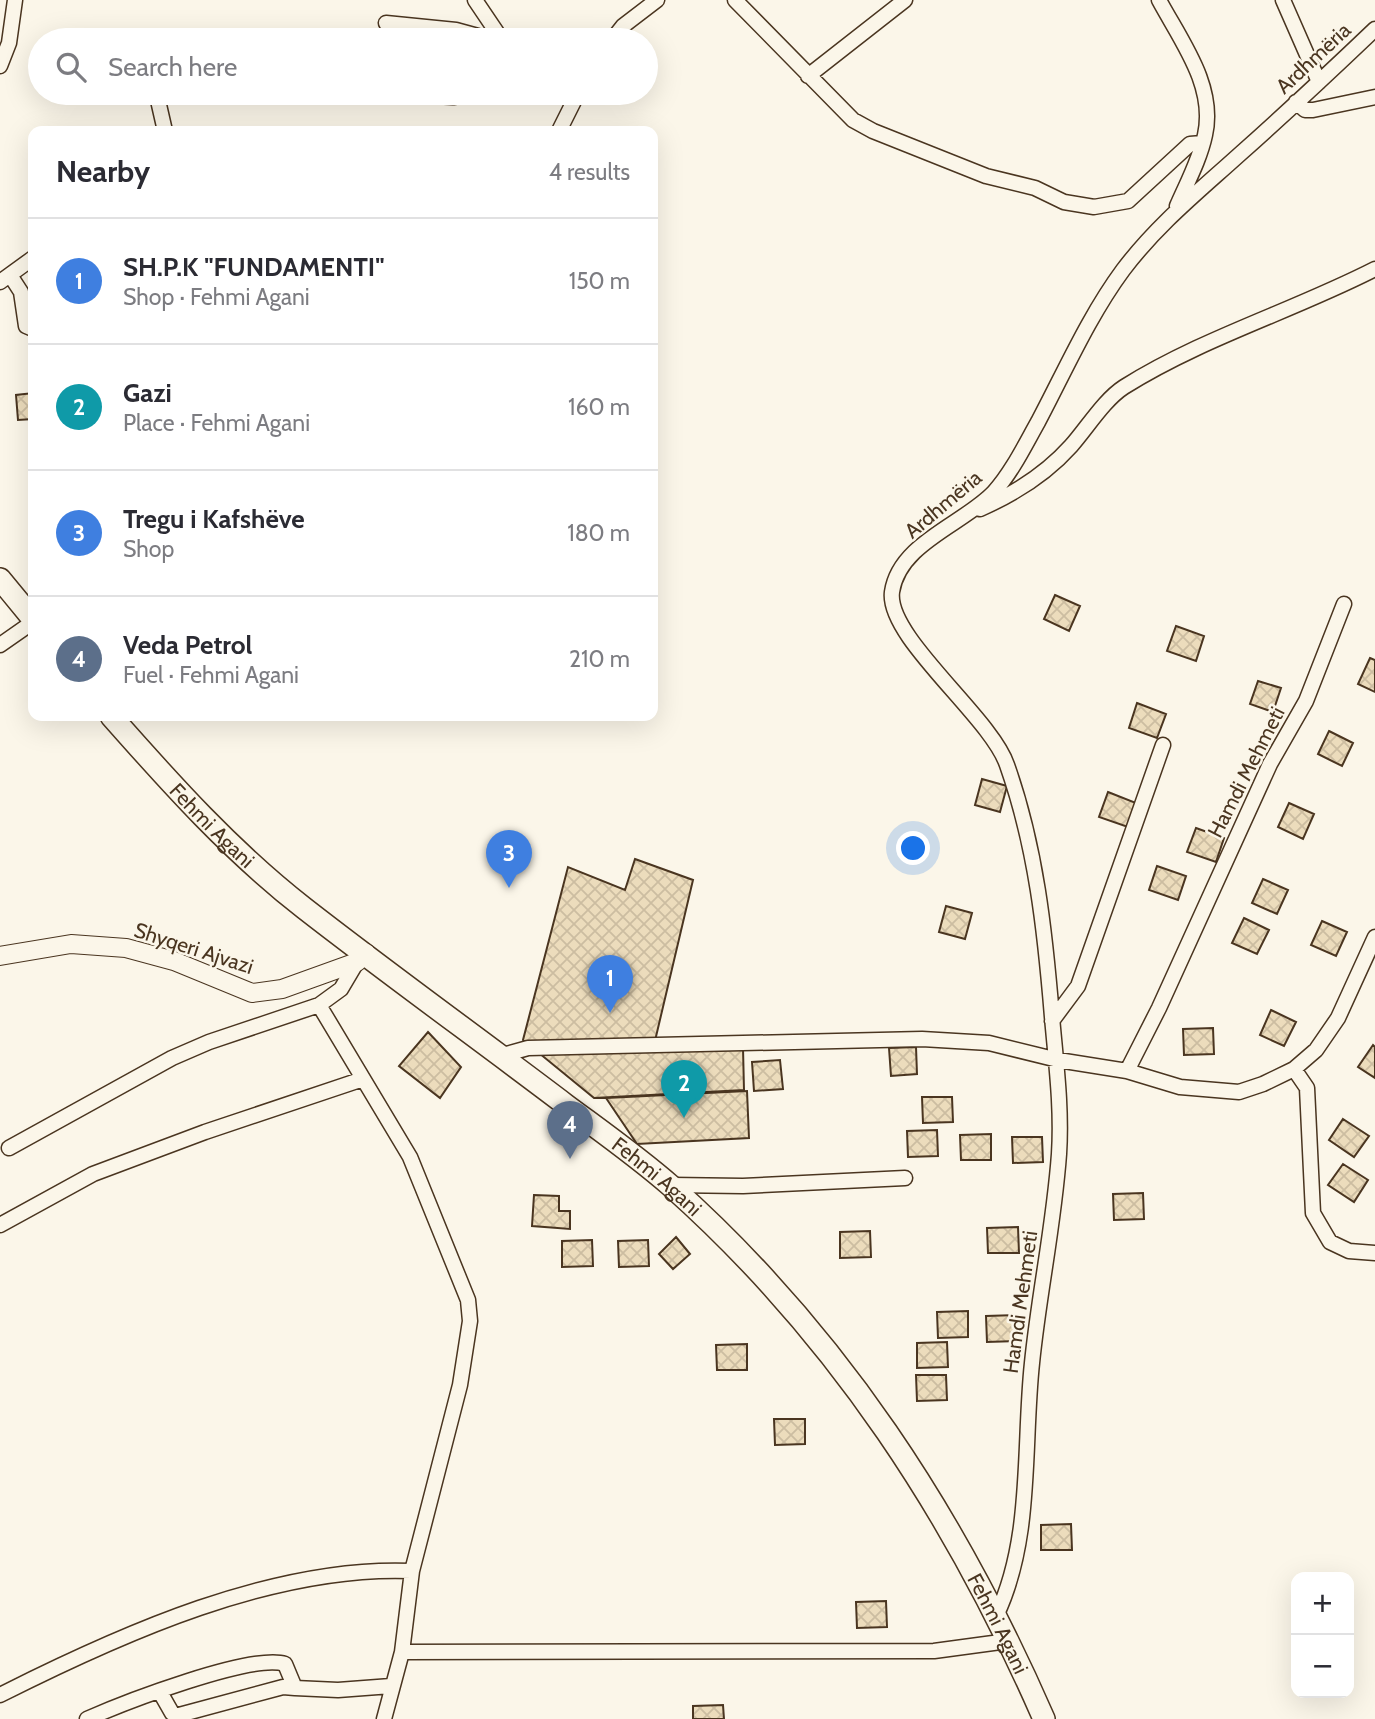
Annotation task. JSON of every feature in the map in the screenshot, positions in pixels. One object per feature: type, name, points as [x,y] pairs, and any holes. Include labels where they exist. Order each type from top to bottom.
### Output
[{"type":"main road","points":[[0,579],[28,614]]},
{"type":"main road","name":"Fehmi Agani","points":[[115,721],[183,797],[361,957],[503,1055],[671,1185],[753,1268],[841,1366],[900,1446],[963,1553],[1044,1719]]},
{"type":"street","points":[[0,66],[9,43],[15,0]]},
{"type":"street","points":[[475,0],[494,28]]},
{"type":"street","points":[[621,28],[657,0]]},
{"type":"street","points":[[735,0],[853,120],[873,131],[986,176],[1035,188],[1065,202],[1094,207],[1128,201],[1190,144],[1202,143]]},
{"type":"street","points":[[808,76],[905,0]]},
{"type":"street","points":[[1159,0],[1201,79],[1208,107],[1202,143],[1175,210]]},
{"type":"street","points":[[1283,0],[1319,82]]},
{"type":"street","points":[[386,23],[416,28]]},
{"type":"street","name":"Ardhmëria","points":[[1058,1060],[1039,884],[1005,758],[987,730],[910,638],[893,609],[892,593],[901,568],[993,493],[1022,450],[1119,275],[1155,229],[1375,29]]},
{"type":"street","points":[[1296,102],[1305,110],[1312,110],[1375,97]]},
{"type":"street","points":[[159,105],[164,126]]},
{"type":"street","points":[[562,126],[572,105]]},
{"type":"street","points":[[28,262],[5,279],[21,292],[28,327]]},
{"type":"street","points":[[957,520],[1017,493],[1068,449],[1121,389],[1175,358],[1291,310],[1375,270]]},
{"type":"street","name":"Hamdi Mehmeti","points":[[1127,1071],[1159,1008],[1270,764],[1306,701],[1344,604]]},
{"type":"street","points":[[0,645],[28,624]]},
{"type":"street","points":[[1052,1021],[1078,986],[1163,745]]},
{"type":"street","points":[[503,1055],[528,1048],[922,1039],[989,1043],[1058,1060],[1127,1071],[1180,1087],[1239,1092],[1294,1069],[1316,1050],[1338,1018],[1375,937]]},
{"type":"street","name":"Shyqeri Ajvazi","points":[[0,956],[71,944],[126,948],[174,961],[252,993],[282,989],[361,957]]},
{"type":"street","points":[[9,1148],[172,1058],[209,1042],[319,1005],[341,989],[361,957]]},
{"type":"street","points":[[319,1005],[410,1157],[468,1300],[470,1321],[460,1385],[412,1571],[402,1652],[384,1719]]},
{"type":"street","name":"Hamdi Mehmeti","points":[[996,1616],[1007,1593],[1021,1523],[1032,1364],[1052,1228],[1059,1149],[1058,1060]]},
{"type":"street","points":[[1294,1069],[1307,1088],[1313,1213],[1330,1242],[1349,1251],[1375,1253]]},
{"type":"street","points":[[0,1224],[93,1174],[205,1132],[363,1079]]},
{"type":"street","points":[[671,1185],[743,1186],[905,1178]]},
{"type":"street","points":[[0,1695],[84,1653],[203,1608],[310,1577],[370,1569],[412,1571]]},
{"type":"street","points":[[402,1652],[934,1651],[1008,1641]]},
{"type":"street","points":[[87,1719],[160,1692],[272,1660],[285,1664],[295,1688]]},
{"type":"street","points":[[160,1692],[172,1713],[179,1715],[283,1688],[338,1690],[391,1686]]},
{"type":"building","points":[[28,394],[28,419],[18,420],[16,395]]},
{"type":"building","points":[[1055,595],[1080,606],[1069,631],[1044,619]]},
{"type":"building","points":[[1176,626],[1204,636],[1196,661],[1167,651]]},
{"type":"building","points":[[1370,658],[1375,660],[1375,692],[1358,684]]},
{"type":"building","points":[[1258,681],[1281,688],[1273,712],[1250,704]]},
{"type":"building","points":[[1137,703],[1166,714],[1157,738],[1129,728]]},
{"type":"building","points":[[1329,731],[1353,743],[1342,766],[1318,754]]},
{"type":"building","points":[[982,779],[1007,786],[1000,812],[975,805]]},
{"type":"building","points":[[1108,792],[1136,803],[1128,827],[1099,817]]},
{"type":"building","points":[[1289,803],[1314,814],[1303,839],[1278,827]]},
{"type":"building","points":[[1196,828],[1224,838],[1216,862],[1187,852]]},
{"type":"building","points":[[635,859],[693,880],[654,1045],[743,1048],[744,1090],[594,1098],[523,1040],[568,867],[625,890]]},
{"type":"building","points":[[1157,866],[1186,876],[1178,900],[1149,890]]},
{"type":"building","points":[[1263,879],[1288,890],[1277,914],[1252,903]]},
{"type":"building","points":[[946,906],[972,913],[965,939],[939,932]]},
{"type":"building","points":[[1244,918],[1269,930],[1257,954],[1232,943]]},
{"type":"building","points":[[1322,921],[1347,932],[1336,956],[1311,945]]},
{"type":"building","points":[[1271,1010],[1296,1022],[1284,1046],[1260,1035]]},
{"type":"building","points":[[1213,1028],[1214,1054],[1184,1055],[1183,1029]]},
{"type":"building","points":[[428,1032],[461,1067],[440,1098],[399,1066]]},
{"type":"building","points":[[1373,1045],[1375,1047],[1375,1078],[1358,1067]]},
{"type":"building","points":[[916,1047],[917,1074],[891,1076],[889,1048]]},
{"type":"building","points":[[780,1060],[783,1089],[754,1091],[752,1062]]},
{"type":"building","points":[[747,1091],[749,1138],[637,1144],[606,1098]]},
{"type":"building","points":[[922,1097],[952,1097],[953,1122],[923,1123]]},
{"type":"building","points":[[1343,1119],[1369,1136],[1354,1157],[1329,1140]]},
{"type":"building","points":[[937,1130],[938,1156],[908,1157],[907,1131]]},
{"type":"building","points":[[991,1134],[991,1160],[961,1160],[960,1135]]},
{"type":"building","points":[[1012,1137],[1042,1137],[1043,1162],[1013,1163]]},
{"type":"building","points":[[1343,1164],[1368,1180],[1354,1202],[1328,1185]]},
{"type":"building","points":[[1143,1193],[1144,1219],[1114,1220],[1113,1194]]},
{"type":"building","points":[[534,1195],[559,1196],[559,1211],[570,1211],[570,1229],[532,1226]]},
{"type":"building","points":[[1018,1227],[1019,1253],[988,1253],[987,1228]]},
{"type":"building","points":[[870,1231],[871,1257],[840,1258],[840,1232]]},
{"type":"building","points":[[676,1237],[690,1254],[673,1269],[659,1254]]},
{"type":"building","points":[[592,1240],[593,1266],[562,1267],[562,1241]]},
{"type":"building","points":[[648,1240],[649,1266],[619,1267],[618,1241]]},
{"type":"building","points":[[968,1311],[968,1337],[938,1338],[937,1312]]},
{"type":"building","points":[[1017,1315],[1017,1341],[987,1342],[986,1316]]},
{"type":"building","points":[[947,1342],[948,1367],[917,1368],[917,1343]]},
{"type":"building","points":[[747,1344],[747,1370],[717,1370],[716,1345]]},
{"type":"building","points":[[916,1375],[946,1375],[947,1400],[917,1401]]},
{"type":"building","points":[[774,1419],[805,1419],[805,1444],[775,1445]]},
{"type":"building","points":[[1071,1524],[1072,1550],[1041,1550],[1041,1525]]},
{"type":"building","points":[[886,1601],[887,1627],[857,1628],[856,1602]]},
{"type":"building","points":[[723,1705],[724,1719],[693,1719],[693,1706]]},
{"type":"place","name":"Tregu i Kafshëve","points":[[509,888]]},
{"type":"place","name":"SH.P.K \"FUNDAMENTI\"","points":[[610,1013]]},
{"type":"place","name":"Gazi","points":[[684,1118]]},
{"type":"place","name":"Veda Petrol","points":[[570,1159]]}]
